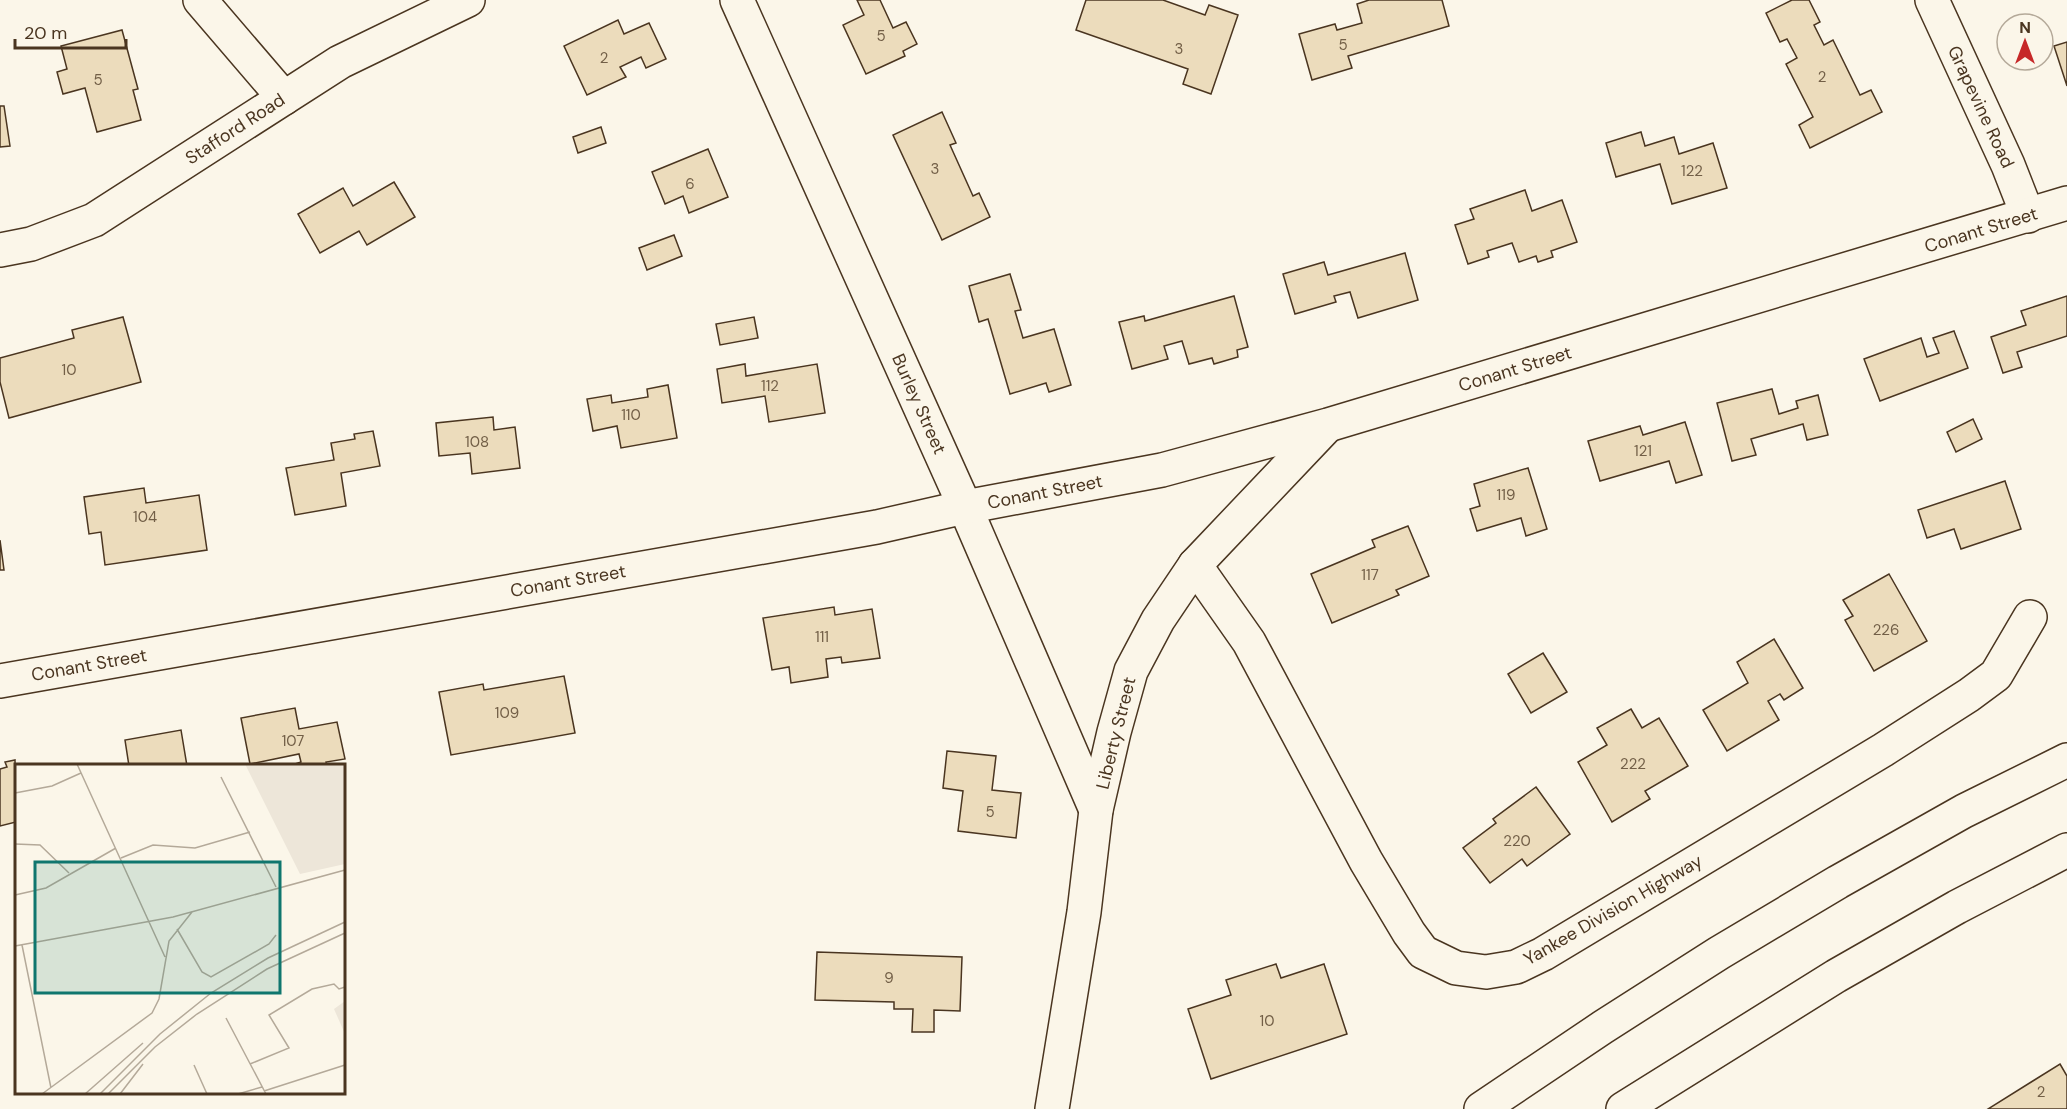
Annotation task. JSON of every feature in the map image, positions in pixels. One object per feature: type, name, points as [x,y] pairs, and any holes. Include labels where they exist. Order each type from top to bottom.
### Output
[{"type":"main road","points":[[200,0],[284,98]]},
{"type":"main road","name":"Stafford Road","points":[[0,250],[31,244],[94,220],[340,62],[468,0]]},
{"type":"main road","name":"Burley Street","points":[[738,0],[965,507],[1096,810]]},
{"type":"main road","name":"Grapevine Road","points":[[1932,0],[2008,165],[2028,216]]},
{"type":"main road","name":"Conant Street","points":[[0,681],[877,527],[965,507],[1162,470],[1328,425],[2067,204]]},
{"type":"main road","name":"Liberty Street","points":[[1052,1109],[1084,912],[1096,810],[1131,671],[1158,620],[1195,565],[1328,425]]},
{"type":"main road","name":"Yankee Division Highway","points":[[1195,565],[1249,642],[1311,754],[1366,861],[1409,933],[1423,952],[1456,968],[1486,972],[1516,967],[1543,954],[1883,750],[1970,695],[1995,675],[2030,617]]},
{"type":"main road","points":[[1481,1109],[1670,983],[1828,887],[1964,811],[2067,760]]},
{"type":"main road","points":[[1623,1109],[1836,976],[2067,849]]},
{"type":"building","points":[[857,0],[880,0],[893,28],[906,22],[917,44],[903,51],[905,56],[866,74],[843,25],[864,15]]},
{"type":"building","points":[[1086,0],[1163,0],[1205,15],[1209,5],[1238,15],[1211,94],[1183,84],[1188,69],[1076,30]]},
{"type":"building","points":[[1369,0],[1442,0],[1449,26],[1348,56],[1352,68],[1312,80],[1299,34],[1335,24],[1337,30],[1362,23],[1357,4]]},
{"type":"building","points":[[1792,0],[1809,0],[1820,22],[1814,25],[1824,45],[1833,40],[1860,95],[1871,90],[1882,112],[1810,148],[1799,125],[1813,117],[1786,64],[1797,58],[1787,39],[1780,42],[1766,13]]},
{"type":"building","points":[[618,20],[624,34],[649,23],[666,59],[646,68],[641,57],[620,67],[626,77],[587,95],[564,46]]},
{"type":"building","points":[[122,30],[138,89],[133,90],[141,120],[97,132],[85,88],[63,94],[57,72],[67,69],[61,46]]},
{"type":"building","points":[[2067,42],[2067,86],[2055,49],[2055,46]]},
{"type":"building","points":[[0,106],[4,106],[10,146],[0,147]]},
{"type":"building","points":[[942,112],[956,143],[950,145],[973,196],[979,193],[990,217],[942,240],[893,135]]},
{"type":"building","points":[[601,127],[606,143],[578,153],[573,137]]},
{"type":"building","points":[[1641,132],[1645,146],[1674,137],[1679,154],[1713,143],[1727,188],[1672,204],[1660,164],[1616,177],[1606,143]]},
{"type":"building","points":[[708,149],[728,197],[689,213],[683,196],[665,204],[652,172]]},
{"type":"building","points":[[394,182],[415,217],[367,245],[359,231],[320,253],[298,214],[343,188],[353,206]]},
{"type":"building","points":[[1525,190],[1532,211],[1562,200],[1577,242],[1551,251],[1553,257],[1538,262],[1536,256],[1519,262],[1512,243],[1487,251],[1489,257],[1468,264],[1455,225],[1474,219],[1470,209]]},
{"type":"building","points":[[674,235],[682,256],[647,270],[639,248]]},
{"type":"building","points":[[1405,253],[1418,300],[1358,318],[1350,292],[1334,296],[1336,302],[1295,314],[1283,274],[1324,262],[1328,275]]},
{"type":"building","points":[[1010,274],[1021,310],[1015,311],[1023,338],[1054,329],[1071,385],[1049,392],[1046,383],[1010,394],[988,319],[979,322],[969,286]]},
{"type":"building","points":[[1234,296],[1248,347],[1237,350],[1238,357],[1214,364],[1212,358],[1189,364],[1182,341],[1164,346],[1168,359],[1132,369],[1119,322],[1144,316],[1145,321]]},
{"type":"building","points":[[2067,296],[2067,336],[2017,352],[2022,367],[2003,373],[1991,337],[2026,325],[2021,311]]},
{"type":"building","points":[[123,317],[141,382],[9,418],[0,382],[0,358],[74,338],[72,330]]},
{"type":"building","points":[[754,317],[758,338],[720,345],[716,324]]},
{"type":"building","points":[[1954,331],[1968,368],[1880,401],[1864,359],[1921,338],[1927,357],[1939,353],[1933,338]]},
{"type":"building","points":[[745,364],[746,376],[817,364],[825,413],[769,422],[765,396],[722,403],[717,369]]},
{"type":"building","points":[[668,385],[677,438],[621,448],[617,426],[593,431],[587,399],[611,395],[612,403],[648,397],[647,389]]},
{"type":"building","points":[[1772,389],[1779,414],[1798,408],[1796,401],[1818,395],[1828,435],[1807,440],[1803,424],[1751,439],[1756,455],[1732,461],[1717,403]]},
{"type":"building","points":[[493,417],[494,430],[515,427],[520,468],[472,474],[470,453],[439,456],[436,423]]},
{"type":"building","points":[[1973,419],[1982,439],[1956,452],[1947,432]]},
{"type":"building","points":[[1685,422],[1702,475],[1676,483],[1669,461],[1600,481],[1588,441],[1640,426],[1643,435]]},
{"type":"building","points":[[373,431],[380,466],[341,473],[346,506],[295,515],[286,468],[334,460],[331,443],[355,439],[354,434]]},
{"type":"building","points":[[1528,468],[1547,529],[1526,536],[1521,518],[1477,531],[1470,509],[1480,506],[1474,484]]},
{"type":"building","points":[[2005,481],[2021,529],[1961,549],[1954,529],[1927,538],[1918,510]]},
{"type":"building","points":[[144,488],[146,503],[199,495],[207,550],[105,565],[101,532],[89,534],[84,497]]},
{"type":"building","points":[[1408,526],[1429,576],[1396,590],[1399,595],[1332,623],[1311,574],[1375,547],[1372,540]]},
{"type":"building","points":[[0,540],[4,570],[0,570]]},
{"type":"building","points":[[1889,574],[1927,641],[1874,671],[1845,620],[1853,616],[1843,600]]},
{"type":"building","points":[[834,607],[835,615],[872,609],[880,658],[842,663],[841,657],[826,659],[828,677],[791,683],[789,667],[772,670],[763,618]]},
{"type":"building","points":[[1774,639],[1803,688],[1784,700],[1780,694],[1768,701],[1779,720],[1727,751],[1703,710],[1748,683],[1737,662]]},
{"type":"building","points":[[1543,653],[1567,692],[1531,713],[1508,674]]},
{"type":"building","points":[[564,676],[575,733],[451,755],[439,692],[483,684],[484,690]]},
{"type":"building","points":[[295,708],[299,729],[337,722],[345,759],[326,762],[326,764],[295,764],[301,762],[299,754],[250,764],[241,718]]},
{"type":"building","points":[[1631,709],[1642,728],[1659,718],[1688,766],[1645,791],[1650,799],[1612,822],[1578,762],[1607,745],[1597,728]]},
{"type":"building","points":[[181,730],[187,764],[129,764],[125,740]]},
{"type":"building","points":[[947,751],[996,756],[992,790],[1021,793],[1016,838],[958,831],[963,791],[943,788]]},
{"type":"building","points":[[15,760],[15,822],[0,826],[0,769],[7,767],[5,762]]},
{"type":"building","points":[[1536,787],[1570,834],[1527,866],[1522,859],[1490,883],[1463,848],[1496,823],[1493,819]]},
{"type":"building","points":[[817,952],[962,957],[960,1011],[934,1010],[934,1032],[912,1032],[913,1009],[894,1009],[894,1002],[815,1000]]},
{"type":"building","points":[[1276,964],[1281,978],[1324,964],[1347,1034],[1211,1079],[1188,1009],[1231,995],[1226,980]]},
{"type":"building","points":[[2060,1064],[2067,1076],[2067,1109],[1988,1109]]}]
